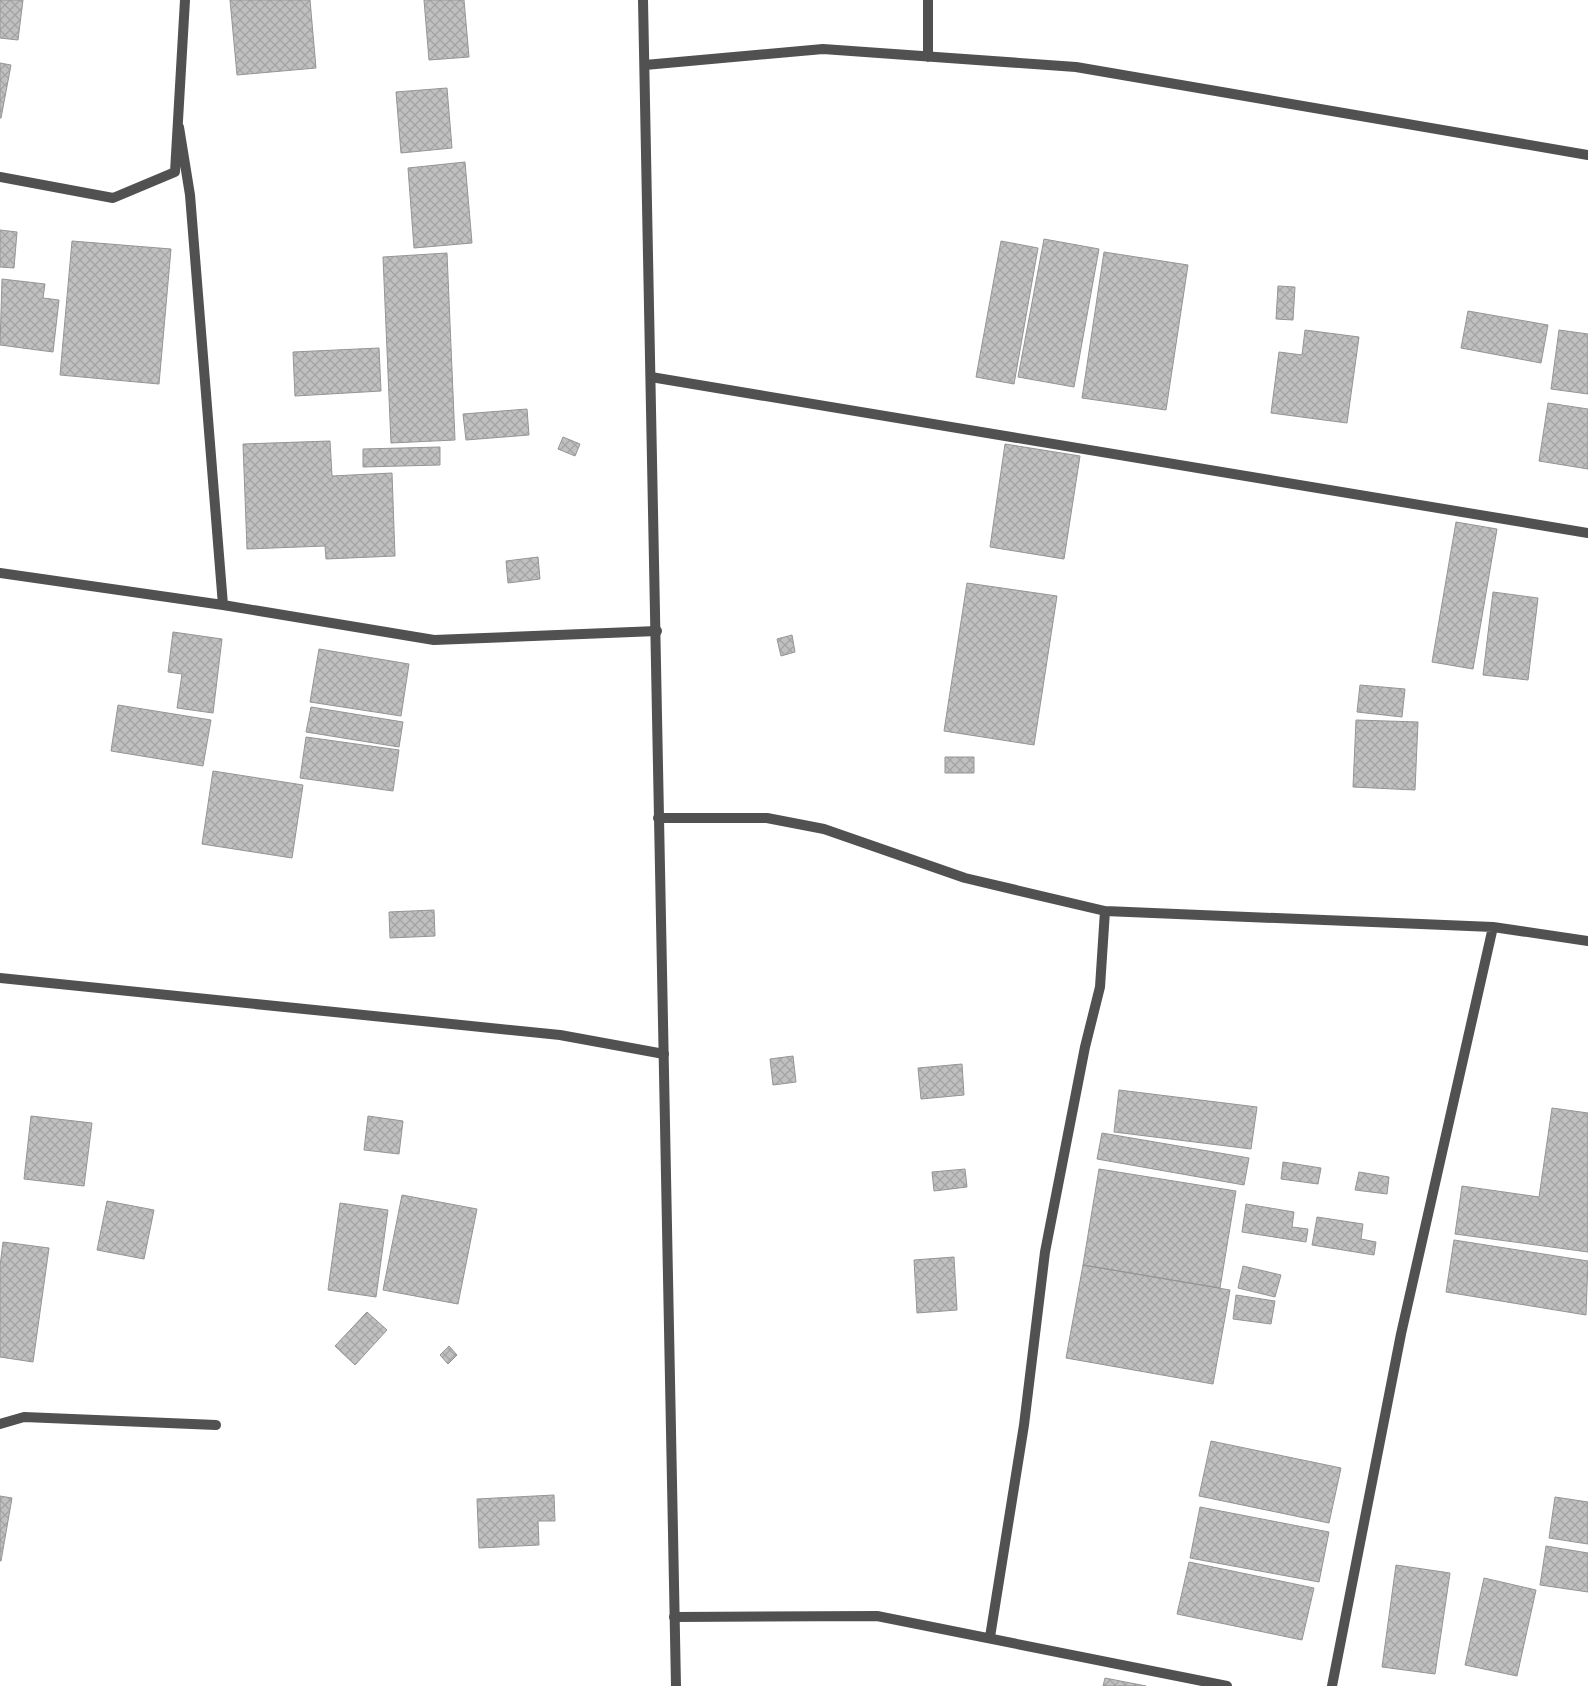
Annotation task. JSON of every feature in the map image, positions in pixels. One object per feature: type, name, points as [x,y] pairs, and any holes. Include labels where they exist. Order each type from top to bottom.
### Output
[{"type":"street","points":[[0,177],[112,198],[175,172],[185,0]]},
{"type":"street","points":[[643,0],[657,631],[658,818],[676,1686]]},
{"type":"street","points":[[928,0],[928,56]]},
{"type":"street","points":[[645,65],[823,49],[1076,67],[1588,155]]},
{"type":"street","points":[[179,128],[190,195],[223,605]]},
{"type":"street","points":[[651,377],[1588,533]]},
{"type":"street","points":[[0,573],[223,605],[434,640],[657,631]]},
{"type":"street","points":[[658,818],[767,818],[824,829],[966,878],[1104,911],[1493,927],[1588,941]]},
{"type":"street","points":[[990,1637],[1024,1425],[1045,1252],[1085,1047],[1100,987],[1104,911]]},
{"type":"street","points":[[1332,1686],[1401,1334],[1493,927]]},
{"type":"street","points":[[0,978],[560,1035],[664,1054]]},
{"type":"street","points":[[0,1424],[24,1417],[216,1425]]},
{"type":"street","points":[[674,1617],[877,1616],[990,1637],[1227,1686]]},
{"type":"building","points":[[0,0],[23,0],[18,40],[0,38]]},
{"type":"building","points":[[230,0],[310,0],[316,68],[237,75]]},
{"type":"building","points":[[424,0],[464,0],[469,57],[429,60]]},
{"type":"building","points":[[0,63],[11,65],[1,118],[0,118]]},
{"type":"building","points":[[447,88],[452,148],[401,153],[396,92]]},
{"type":"building","points":[[465,162],[472,243],[414,248],[408,168]]},
{"type":"building","points":[[0,230],[17,232],[14,268],[0,267]]},
{"type":"building","points":[[1044,239],[1099,249],[1074,387],[1018,377]]},
{"type":"building","points":[[72,241],[171,249],[159,384],[60,375]]},
{"type":"building","points":[[1001,241],[1038,248],[1014,384],[976,377]]},
{"type":"building","points":[[1104,252],[1188,265],[1166,410],[1082,398]]},
{"type":"building","points":[[447,253],[455,440],[391,443],[383,257]]},
{"type":"building","points":[[2,279],[45,284],[43,298],[59,300],[53,352],[0,345]]},
{"type":"building","points":[[1278,286],[1295,287],[1293,320],[1276,319]]},
{"type":"building","points":[[1468,311],[1548,325],[1541,363],[1461,348]]},
{"type":"building","points":[[1305,330],[1359,337],[1347,423],[1271,413],[1279,352],[1302,355]]},
{"type":"building","points":[[1559,330],[1588,334],[1588,394],[1551,389]]},
{"type":"building","points":[[379,348],[381,391],[295,396],[293,352]]},
{"type":"building","points":[[1548,403],[1588,409],[1588,469],[1539,461]]},
{"type":"building","points":[[527,409],[529,435],[466,440],[463,414]]},
{"type":"building","points":[[563,437],[580,444],[575,456],[558,449]]},
{"type":"building","points":[[330,441],[332,476],[392,473],[395,556],[326,559],[325,546],[247,549],[243,444]]},
{"type":"building","points":[[1005,444],[1080,456],[1064,559],[990,547]]},
{"type":"building","points":[[440,447],[440,465],[363,467],[363,449]]},
{"type":"building","points":[[1456,522],[1497,529],[1473,669],[1432,662]]},
{"type":"building","points":[[538,557],[540,579],[508,583],[506,561]]},
{"type":"building","points":[[967,583],[1057,596],[1034,745],[944,731]]},
{"type":"building","points":[[1493,592],[1538,598],[1528,680],[1483,675]]},
{"type":"building","points":[[173,632],[222,639],[213,713],[177,708],[182,674],[168,672]]},
{"type":"building","points":[[792,635],[795,652],[781,656],[777,639]]},
{"type":"building","points":[[319,649],[409,664],[401,716],[310,702]]},
{"type":"building","points":[[1360,685],[1405,689],[1402,717],[1357,712]]},
{"type":"building","points":[[118,705],[211,720],[203,766],[111,751]]},
{"type":"building","points":[[311,707],[403,722],[399,747],[306,732]]},
{"type":"building","points":[[1356,720],[1418,722],[1415,790],[1353,787]]},
{"type":"building","points":[[306,737],[399,750],[393,791],[300,778]]},
{"type":"building","points":[[945,757],[974,757],[974,773],[945,773]]},
{"type":"building","points":[[213,771],[303,785],[292,858],[202,844]]},
{"type":"building","points":[[434,910],[435,936],[390,938],[389,912]]},
{"type":"building","points":[[793,1056],[796,1082],[773,1085],[770,1059]]},
{"type":"building","points":[[962,1064],[964,1095],[921,1099],[918,1068]]},
{"type":"building","points":[[1119,1090],[1257,1107],[1251,1149],[1114,1132]]},
{"type":"building","points":[[1552,1108],[1588,1113],[1588,1252],[1455,1234],[1462,1186],[1539,1197]]},
{"type":"building","points":[[31,1116],[92,1123],[84,1186],[24,1179]]},
{"type":"building","points":[[368,1116],[403,1121],[399,1154],[364,1150]]},
{"type":"building","points":[[1102,1133],[1249,1158],[1244,1185],[1097,1159]]},
{"type":"building","points":[[1283,1162],[1321,1168],[1318,1184],[1281,1179]]},
{"type":"building","points":[[965,1169],[967,1187],[934,1191],[932,1172]]},
{"type":"building","points":[[1099,1169],[1236,1191],[1220,1288],[1083,1265]]},
{"type":"building","points":[[1359,1172],[1389,1177],[1387,1194],[1355,1190]]},
{"type":"building","points":[[402,1195],[477,1209],[458,1304],[383,1290]]},
{"type":"building","points":[[107,1201],[154,1210],[144,1259],[97,1250]]},
{"type":"building","points":[[340,1203],[388,1210],[376,1297],[328,1290]]},
{"type":"building","points":[[1246,1204],[1294,1212],[1292,1227],[1308,1229],[1306,1242],[1242,1232]]},
{"type":"building","points":[[1317,1217],[1363,1224],[1361,1239],[1376,1242],[1374,1255],[1312,1245]]},
{"type":"building","points":[[1454,1240],[1588,1261],[1586,1315],[1446,1292]]},
{"type":"building","points":[[3,1242],[49,1248],[33,1362],[0,1357],[0,1266]]},
{"type":"building","points":[[954,1257],[957,1310],[917,1313],[914,1260]]},
{"type":"building","points":[[1083,1265],[1230,1290],[1213,1384],[1066,1358]]},
{"type":"building","points":[[1243,1266],[1281,1275],[1275,1297],[1238,1288]]},
{"type":"building","points":[[1236,1295],[1275,1301],[1271,1324],[1233,1319]]},
{"type":"building","points":[[367,1312],[387,1330],[355,1365],[335,1346]]},
{"type":"building","points":[[449,1346],[457,1355],[448,1364],[440,1355]]},
{"type":"building","points":[[1211,1441],[1341,1468],[1329,1523],[1199,1496]]},
{"type":"building","points":[[554,1495],[555,1521],[538,1521],[539,1545],[479,1548],[477,1499]]},
{"type":"building","points":[[0,1496],[12,1498],[1,1561],[0,1561]]},
{"type":"building","points":[[1555,1497],[1588,1502],[1588,1544],[1549,1538]]},
{"type":"building","points":[[1200,1507],[1329,1532],[1319,1582],[1190,1558]]},
{"type":"building","points":[[1546,1546],[1588,1553],[1588,1592],[1540,1585]]},
{"type":"building","points":[[1189,1562],[1314,1588],[1302,1640],[1177,1614]]},
{"type":"building","points":[[1396,1565],[1450,1573],[1435,1674],[1382,1667]]},
{"type":"building","points":[[1484,1578],[1536,1590],[1517,1676],[1465,1665]]},
{"type":"building","points":[[1105,1678],[1146,1686],[1103,1686]]}]
